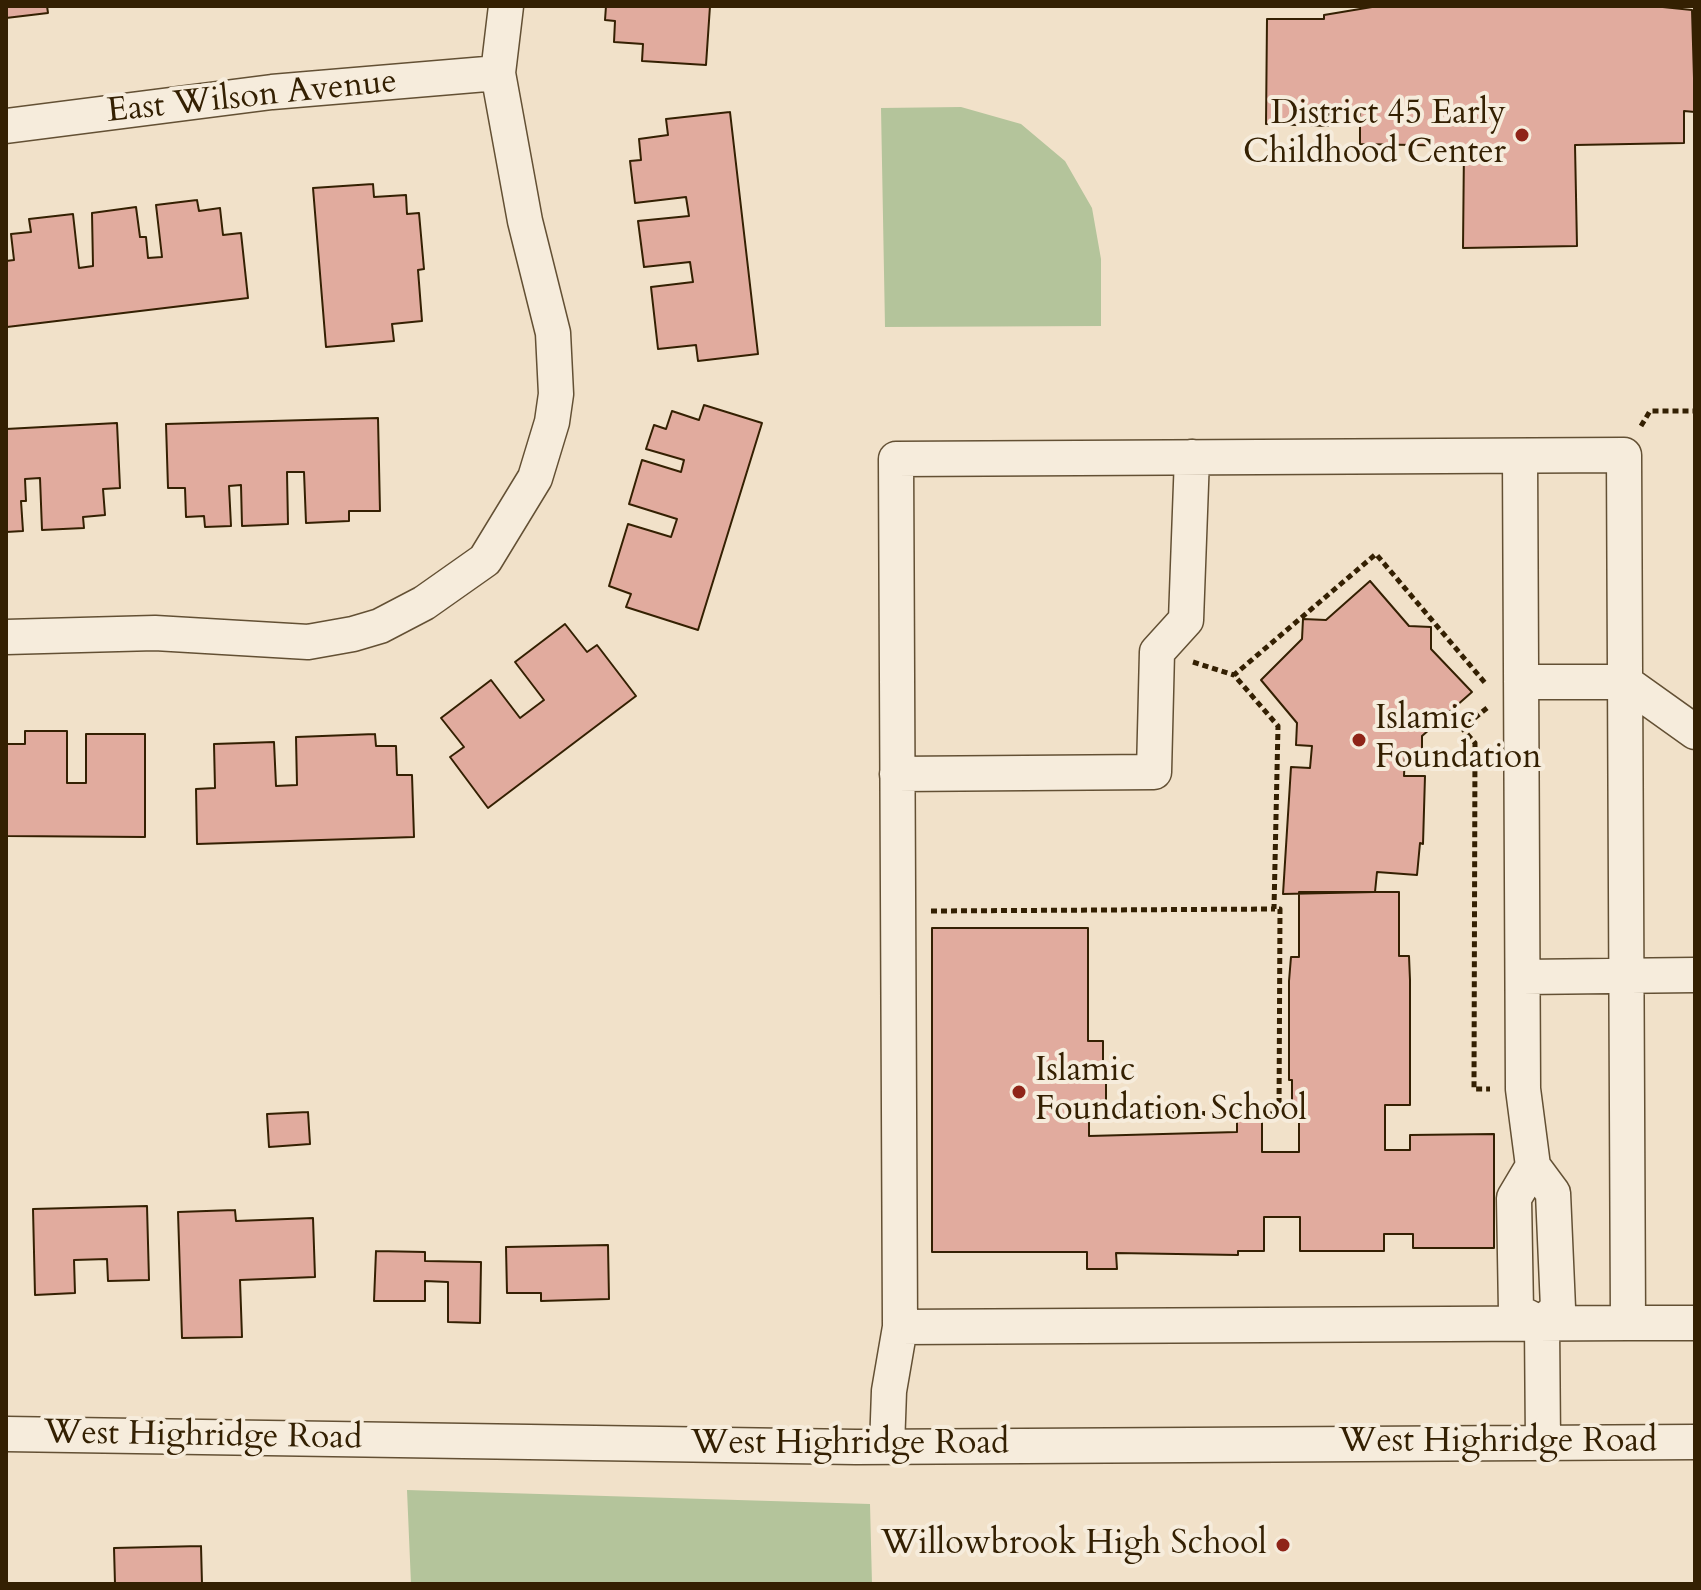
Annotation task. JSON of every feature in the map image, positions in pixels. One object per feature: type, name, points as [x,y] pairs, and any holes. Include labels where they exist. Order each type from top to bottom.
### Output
[{"type":"street","points":[[6,637],[155,633],[308,642],[380,626],[424,603],[485,560],[529,490],[552,422],[556,359],[553,333],[525,221],[498,73],[506,6]]},
{"type":"street","name":"East Wilson Avenue","points":[[6,126],[272,92],[498,73]]},
{"type":"street","points":[[887,1447],[889,1391],[900,1327],[896,459],[1624,455],[1628,1323]]},
{"type":"street","points":[[1520,456],[1503,689],[1523,977],[1523,1089],[1533,1166],[1553,1193],[1558,1308],[1542,1324],[1543,1443]]},
{"type":"street","points":[[897,774],[1154,772],[1157,652],[1186,620],[1192,457]]},
{"type":"street","points":[[1503,689],[1625,682],[1695,732]]},
{"type":"street","points":[[1523,977],[1695,975]]},
{"type":"street","points":[[900,1327],[1695,1323]]},
{"type":"street","name":"West Highridge Road","points":[[6,1434],[887,1447],[1695,1442]]},
{"type":"path","points":[[1624,455],[1650,411],[1695,411]]},
{"type":"path","points":[[1274,909],[1278,726],[1234,675],[1376,554],[1503,689],[1462,728],[1475,743],[1474,1089],[1523,1089]]},
{"type":"path","points":[[920,911],[1280,909],[1279,1114],[1089,1113]]},
{"type":"green space","points":[[961,107],[1021,124],[1065,161],[1092,208],[1101,259],[1101,326],[885,327],[881,108]]},
{"type":"green space","points":[[407,1490],[870,1504],[872,1584],[411,1584]]},
{"type":"building","points":[[6,6],[47,6],[48,13],[6,18]]},
{"type":"building","points":[[606,6],[710,6],[706,65],[642,61],[643,44],[614,42],[615,21],[605,20]]},
{"type":"building","name":"District 45 Early Childhood Center","points":[[1378,6],[1653,6],[1692,10],[1695,112],[1684,111],[1684,143],[1575,145],[1577,246],[1463,248],[1464,146],[1360,144],[1360,111],[1329,110],[1328,126],[1266,124],[1267,19],[1324,19],[1324,15]]},
{"type":"building","points":[[730,112],[758,354],[698,361],[696,345],[658,349],[651,287],[693,282],[690,262],[644,267],[638,221],[689,216],[686,197],[635,203],[630,161],[641,160],[639,139],[668,135],[666,119]]},
{"type":"building","points":[[373,184],[374,197],[406,195],[407,214],[419,213],[424,269],[418,270],[422,321],[392,324],[394,341],[326,347],[313,188]]},
{"type":"building","points":[[197,200],[199,211],[220,208],[223,235],[241,233],[248,298],[7,327],[6,261],[14,260],[11,234],[31,232],[29,219],[73,214],[79,268],[93,266],[92,213],[136,207],[140,237],[146,237],[148,258],[162,257],[156,205]]},
{"type":"building","points":[[704,405],[762,423],[698,630],[626,607],[631,594],[609,586],[628,524],[671,537],[677,519],[629,504],[642,460],[681,472],[684,460],[646,449],[654,425],[666,429],[672,411],[699,420]]},
{"type":"building","points":[[378,418],[380,511],[349,511],[349,521],[306,523],[304,472],[287,472],[288,524],[242,526],[241,485],[229,486],[231,526],[205,527],[204,516],[186,517],[185,488],[168,488],[166,424]]},
{"type":"building","points":[[117,423],[120,488],[103,489],[105,515],[83,517],[84,528],[42,530],[40,478],[25,479],[26,501],[21,501],[23,531],[6,532],[6,429]]},
{"type":"building","name":"Islamic Foundation","points":[[1370,581],[1409,626],[1431,627],[1431,649],[1472,692],[1422,736],[1422,754],[1405,753],[1404,776],[1425,776],[1423,844],[1420,843],[1417,875],[1377,872],[1375,892],[1283,894],[1291,767],[1310,768],[1312,746],[1296,745],[1297,723],[1261,680],[1302,639],[1303,619],[1326,620]]},
{"type":"building","points":[[565,624],[587,652],[597,645],[636,696],[488,808],[450,757],[464,747],[441,718],[491,680],[520,718],[544,700],[515,662]]},
{"type":"building","points":[[25,731],[67,731],[67,783],[86,783],[86,734],[145,734],[145,837],[6,836],[6,744],[25,744]]},
{"type":"building","points":[[375,734],[376,746],[396,746],[397,775],[412,775],[414,837],[197,844],[196,789],[215,788],[214,744],[274,742],[276,786],[297,785],[296,737]]},
{"type":"building","name":"Islamic Foundation School","points":[[1299,892],[1399,892],[1399,956],[1409,956],[1410,1105],[1385,1105],[1385,1150],[1410,1150],[1410,1135],[1494,1134],[1494,1248],[1413,1248],[1413,1234],[1384,1234],[1384,1251],[1300,1251],[1300,1217],[1264,1217],[1264,1251],[1238,1251],[1238,1255],[1116,1253],[1117,1269],[1087,1269],[1087,1252],[932,1252],[932,928],[1088,928],[1088,1041],[1103,1041],[1103,1065],[1106,1065],[1106,1106],[1089,1106],[1089,1136],[1237,1132],[1237,1120],[1262,1120],[1262,1152],[1299,1152],[1299,1104],[1292,1105],[1292,1080],[1289,1080],[1289,981],[1291,957],[1299,957]]},
{"type":"building","points":[[308,1112],[310,1144],[269,1147],[267,1114]]},
{"type":"building","points":[[147,1206],[149,1280],[108,1281],[107,1259],[74,1260],[75,1293],[35,1295],[33,1209]]},
{"type":"building","points":[[235,1210],[236,1221],[313,1218],[315,1277],[240,1280],[242,1337],[182,1338],[178,1212]]},
{"type":"building","points":[[608,1245],[609,1299],[541,1301],[541,1293],[507,1293],[506,1247]]},
{"type":"building","points":[[376,1251],[425,1252],[425,1261],[481,1262],[480,1323],[448,1322],[448,1282],[425,1281],[425,1301],[374,1301]]},
{"type":"building","points":[[201,1546],[202,1584],[115,1584],[114,1548]]},
{"type":"place","name":"District 45 Early Childhood Center","points":[[1522,135]]},
{"type":"place","name":"Islamic Foundation","points":[[1359,740]]},
{"type":"place","name":"Islamic Foundation School","points":[[1019,1092]]},
{"type":"place","name":"Willowbrook High School","points":[[1283,1545]]}]
